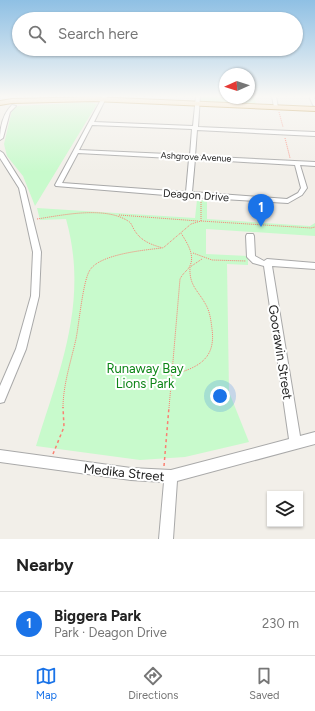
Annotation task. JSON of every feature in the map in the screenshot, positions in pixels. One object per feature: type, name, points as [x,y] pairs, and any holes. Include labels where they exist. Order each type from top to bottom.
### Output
[{"type":"street","points":[[0,138],[4,121]]},
{"type":"street","points":[[189,195],[195,121]]},
{"type":"street","points":[[76,151],[92,123],[315,134]]},
{"type":"street","name":"Ashgrove Avenue","points":[[76,151],[315,164]]},
{"type":"street","name":"Deagon Drive","points":[[76,151],[58,185],[288,201],[300,194],[304,188],[297,163]]},
{"type":"street","points":[[0,156],[12,169],[22,188],[37,252],[35,296],[21,349],[0,398]]},
{"type":"street","points":[[250,236],[251,257],[254,260],[267,263],[315,266]]},
{"type":"street","name":"Goorawin Street","points":[[267,263],[295,443]]},
{"type":"street","name":"Medika Street","points":[[0,456],[131,474],[167,476],[315,438]]},
{"type":"street","points":[[166,539],[167,476]]},
{"type":"path","points":[[201,221],[202,196]]},
{"type":"path","points":[[37,219],[67,214],[118,215],[311,228],[315,227]]},
{"type":"path","points":[[118,215],[130,222],[136,233],[146,242],[162,248]]},
{"type":"path","points":[[49,463],[64,427],[63,397],[76,338],[86,281],[90,269],[102,261],[124,253],[162,248],[191,224],[198,221]]},
{"type":"path","points":[[181,232],[192,252],[202,259],[211,261],[254,260]]},
{"type":"path","points":[[171,375],[181,372],[207,359],[211,347],[212,318],[203,300],[188,277],[192,252]]},
{"type":"path","points":[[167,476],[171,375],[180,279],[190,267],[202,259]]},
{"type":"green space","points":[[9,121],[87,121],[35,206],[23,176],[7,156],[4,144]]},
{"type":"green space","name":"Runaway Bay Lions Park","points":[[197,200],[207,200],[207,219],[310,226],[315,223],[315,236],[206,229],[206,254],[248,256],[248,265],[227,264],[229,392],[249,442],[185,457],[140,460],[36,446],[54,390],[69,334],[73,307],[74,278],[72,249],[66,219],[40,220],[37,208],[195,218]]},
{"type":"place","name":"Biggera Park","points":[[261,227]]}]
